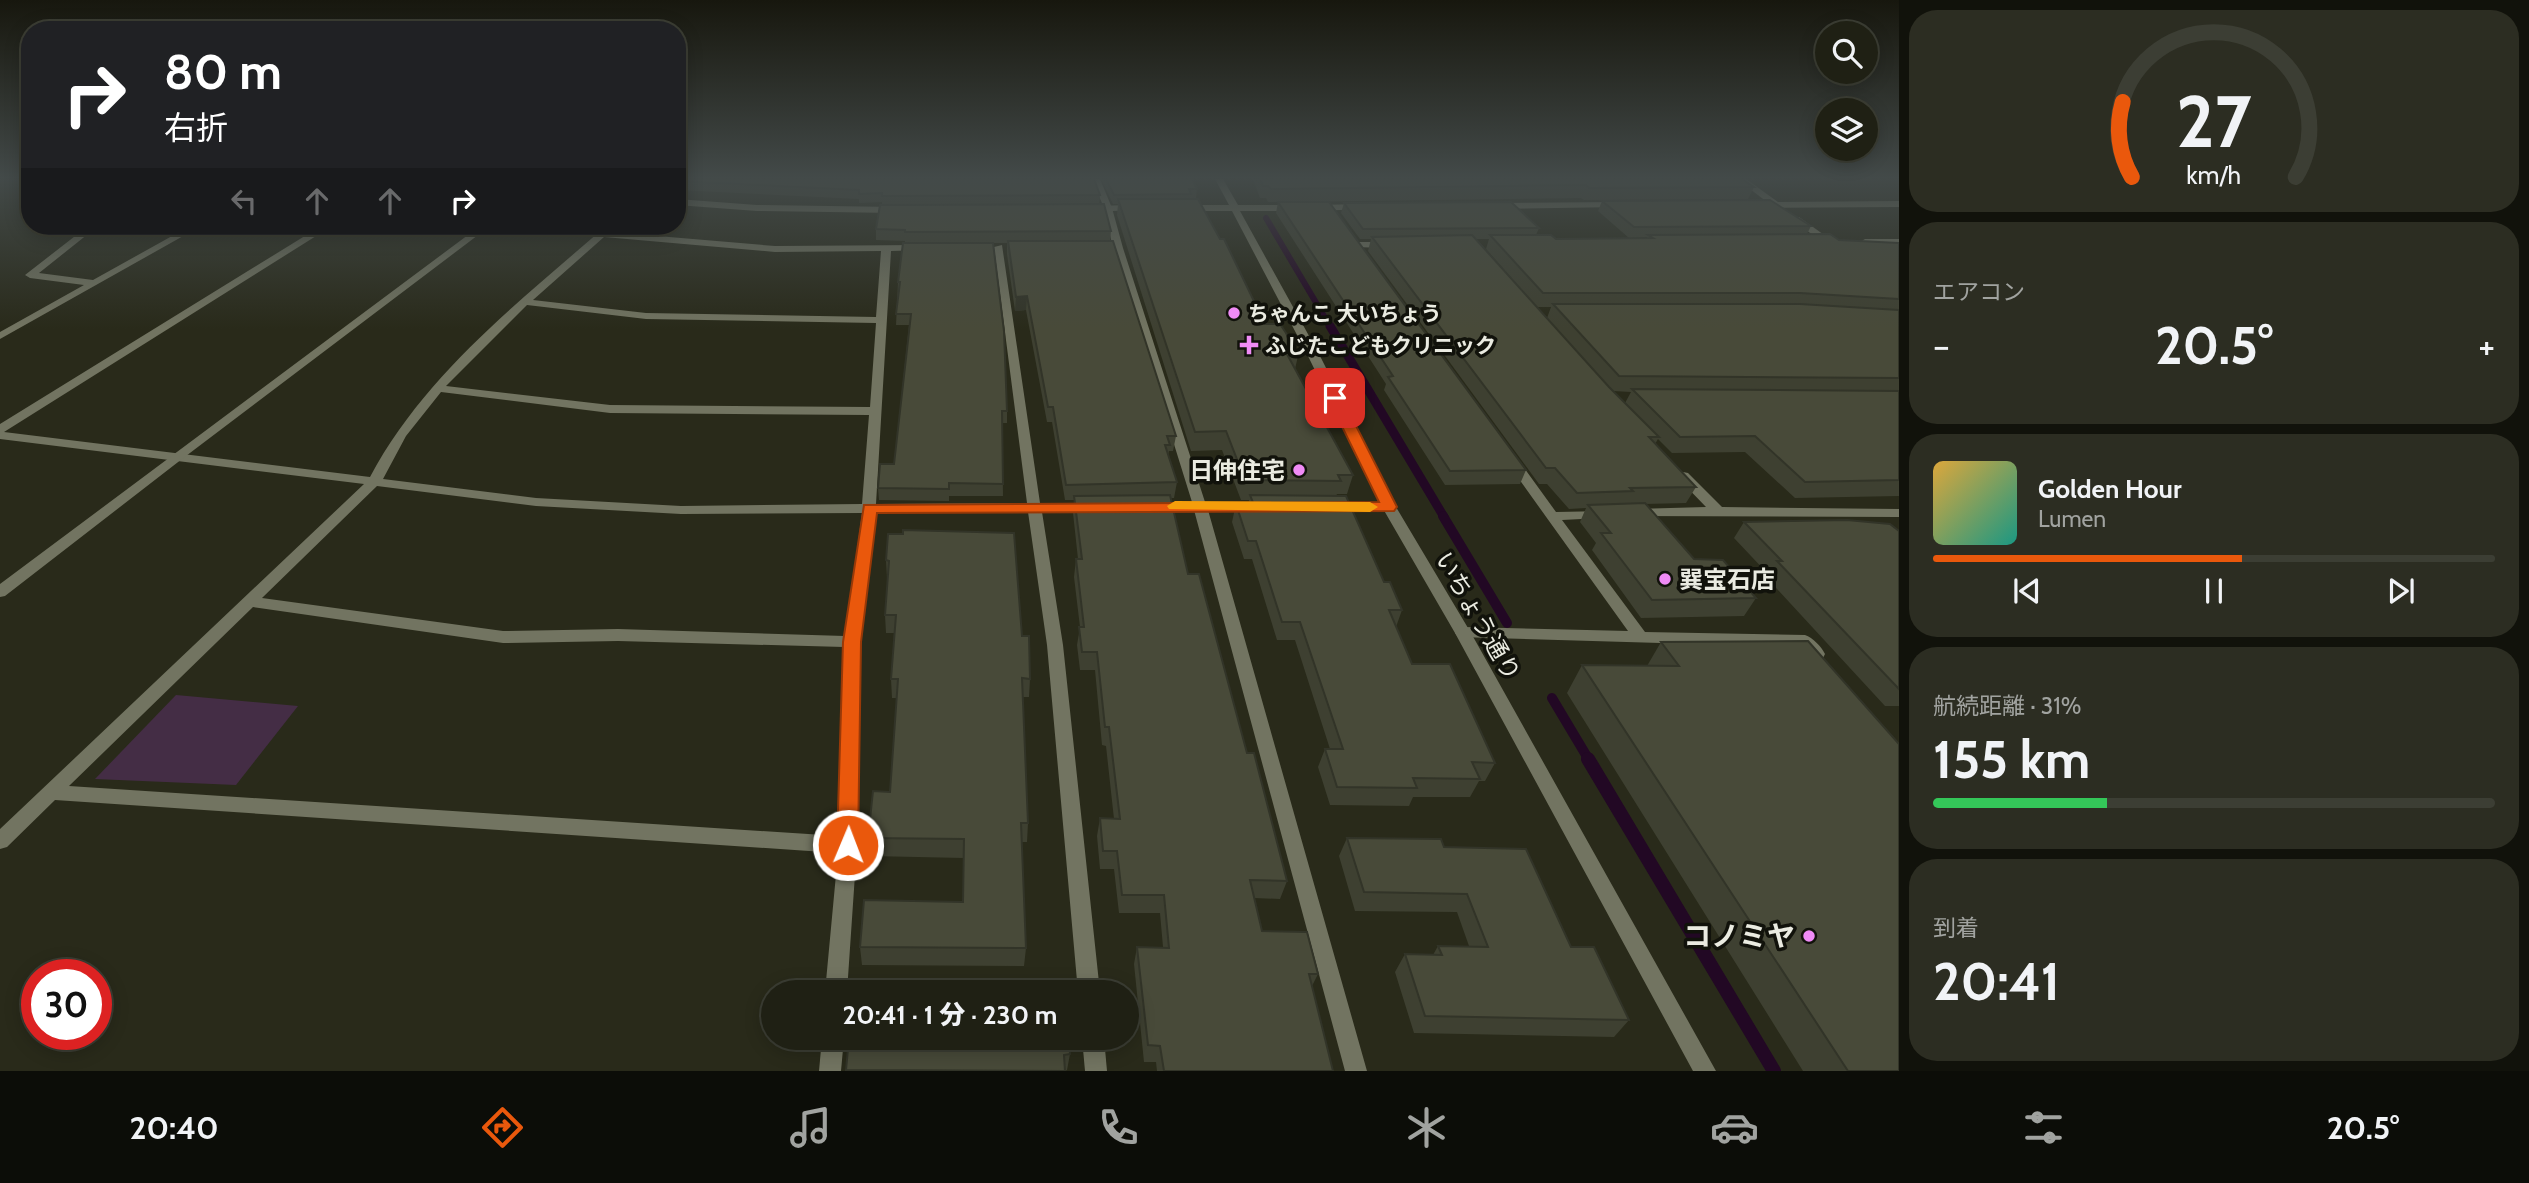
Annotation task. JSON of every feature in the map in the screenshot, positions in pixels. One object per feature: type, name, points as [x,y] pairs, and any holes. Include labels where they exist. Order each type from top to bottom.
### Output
[{"type":"street","points":[[1110,229],[1111,248],[1200,506],[1356,1071]]},
{"type":"street","name":"いちょう通り","points":[[1244,229],[1313,354],[1389,507],[1463,633],[1705,1071]]},
{"type":"street","points":[[1810,229],[1829,242]]},
{"type":"street","points":[[81,235],[30,275],[93,283]]},
{"type":"street","points":[[0,336],[180,235]]},
{"type":"street","points":[[0,432],[313,235]]},
{"type":"street","points":[[0,592],[473,235]]},
{"type":"street","points":[[0,841],[375,481],[403,431],[438,388],[525,302],[600,235]]},
{"type":"street","points":[[650,235],[775,249],[937,248]]},
{"type":"street","points":[[1363,256],[1352,240],[1394,245]]},
{"type":"street","points":[[1815,242],[1843,242]]},
{"type":"street","points":[[1857,242],[1899,242]]},
{"type":"street","points":[[1000,247],[1020,412],[1055,645],[1088,980]]},
{"type":"street","points":[[837,980],[848,845],[852,642],[869,508],[886,248]]},
{"type":"street","points":[[525,302],[646,316],[882,320]]},
{"type":"street","points":[[438,388],[610,409],[874,411]]},
{"type":"street","points":[[0,432],[536,502],[681,510],[1104,507]]},
{"type":"street","points":[[1503,448],[1641,638]]},
{"type":"street","points":[[1672,464],[1718,511]]},
{"type":"street","points":[[1145,506],[1267,506]]},
{"type":"street","points":[[1321,507],[1389,507]]},
{"type":"street","points":[[1552,516],[1718,511],[1899,513]]},
{"type":"street","points":[[1861,514],[1880,531]]},
{"type":"street","points":[[251,602],[503,637],[618,635],[852,642]]},
{"type":"street","points":[[1463,633],[1805,641],[1831,669]]},
{"type":"street","points":[[50,792],[848,845]]},
{"type":"street","points":[[830,1071],[832,1050]]},
{"type":"street","points":[[1094,1050],[1096,1071]]},
{"type":"shaded area","points":[[176,695],[298,706],[236,785],[95,779]]},
{"type":"building","points":[[876,229],[1110,229],[1111,231],[905,232]]},
{"type":"building","points":[[1128,229],[1214,229],[1220,239],[1224,239],[1265,324],[1280,324],[1286,333],[1298,356],[1288,356],[1353,475],[1338,475],[1341,481],[1245,480],[1226,431],[1195,432]]},
{"type":"building","points":[[1296,229],[1349,229],[1526,470],[1450,471],[1388,377],[1393,376]]},
{"type":"building","points":[[1830,234],[1839,240],[1899,243],[1899,299],[1800,293],[1543,293],[1490,235],[1551,235],[1556,239],[1653,238],[1648,235]]},
{"type":"building","points":[[1472,235],[1609,387],[1659,437],[1649,437],[1696,487],[1630,488],[1633,491],[1577,493],[1555,468],[1546,468],[1372,237]]},
{"type":"building","points":[[1008,241],[1113,241],[1176,436],[1167,436],[1170,445],[1165,445],[1177,482],[1066,485],[1053,407],[1048,407],[1027,296],[1016,297]]},
{"type":"building","points":[[903,243],[993,243],[1004,331],[1007,411],[1002,411],[1003,484],[949,483],[949,489],[878,488],[880,464],[894,464],[911,314],[896,314]]},
{"type":"building","points":[[1553,304],[1800,304],[1899,310],[1899,378],[1619,376]]},
{"type":"building","points":[[1632,389],[1899,391],[1899,480],[1805,482],[1755,436],[1680,437]]},
{"type":"building","points":[[1170,495],[1188,574],[1199,574],[1247,753],[1254,753],[1287,881],[1250,880],[1262,931],[1307,932],[1318,974],[1309,974],[1333,1071],[1164,1071],[1160,1046],[1148,1045],[1137,947],[1169,948],[1164,895],[1122,895],[1117,851],[1103,851],[1100,818],[1120,819],[1109,727],[1105,727],[1097,652],[1082,652],[1079,627],[1084,627],[1076,559],[1082,559],[1074,496]]},
{"type":"building","points":[[1250,495],[1346,496],[1384,582],[1390,582],[1402,610],[1389,610],[1412,664],[1450,664],[1495,763],[1472,762],[1480,779],[1413,778],[1417,788],[1337,787],[1325,749],[1343,749],[1300,622],[1282,622],[1256,541],[1248,541],[1236,504],[1254,505]]},
{"type":"building","points":[[1645,503],[1694,559],[1723,560],[1756,598],[1652,600],[1601,533],[1611,533],[1588,505]]},
{"type":"building","points":[[1847,520],[1890,524],[1899,531],[1899,689],[1777,561],[1782,561],[1744,522]]},
{"type":"building","points":[[903,530],[1014,533],[1022,636],[1029,636],[1030,679],[1022,678],[1028,823],[1021,823],[1026,948],[860,947],[864,900],[963,902],[964,839],[868,838],[873,791],[890,792],[898,679],[891,679],[896,615],[885,615],[889,561],[886,560],[888,534],[903,534]]},
{"type":"building","name":"コノミヤ","points":[[1808,641],[1899,744],[1899,1071],[1848,1071],[1582,665],[1679,666],[1661,642]]},
{"type":"building","points":[[1347,838],[1441,839],[1444,847],[1526,849],[1571,947],[1594,947],[1629,1020],[1425,1016],[1405,954],[1442,955],[1438,946],[1488,947],[1467,894],[1364,892]]},
{"type":"building","points":[[848,1050],[1070,1050],[1070,1054],[1064,1055],[1065,1071],[846,1070]]},
{"type":"waterway","points":[[1272,229],[1331,328]]},
{"type":"waterway","points":[[1330,326],[1444,517]]},
{"type":"waterway","points":[[1443,516],[1507,623]]},
{"type":"waterway","points":[[1552,698],[1589,760]]},
{"type":"waterway","points":[[1588,759],[1774,1071]]},
{"type":"slow traffic","points":[[1175,506],[1370,507]]},
{"type":"place","name":"ちゃんこ 大いちょう","points":[[1234,313]]},
{"type":"place","name":"ふじたこどもクリニック","points":[[1249,345]]},
{"type":"place","name":"日伸住宅","points":[[1299,470]]},
{"type":"place","name":"巽宝石店","points":[[1665,579]]},
{"type":"place","name":"コノミヤ","points":[[1809,936]]},
{"type":"route","points":[[848,845],[852,642],[869,508],[1389,507],[1335,398]]}]
